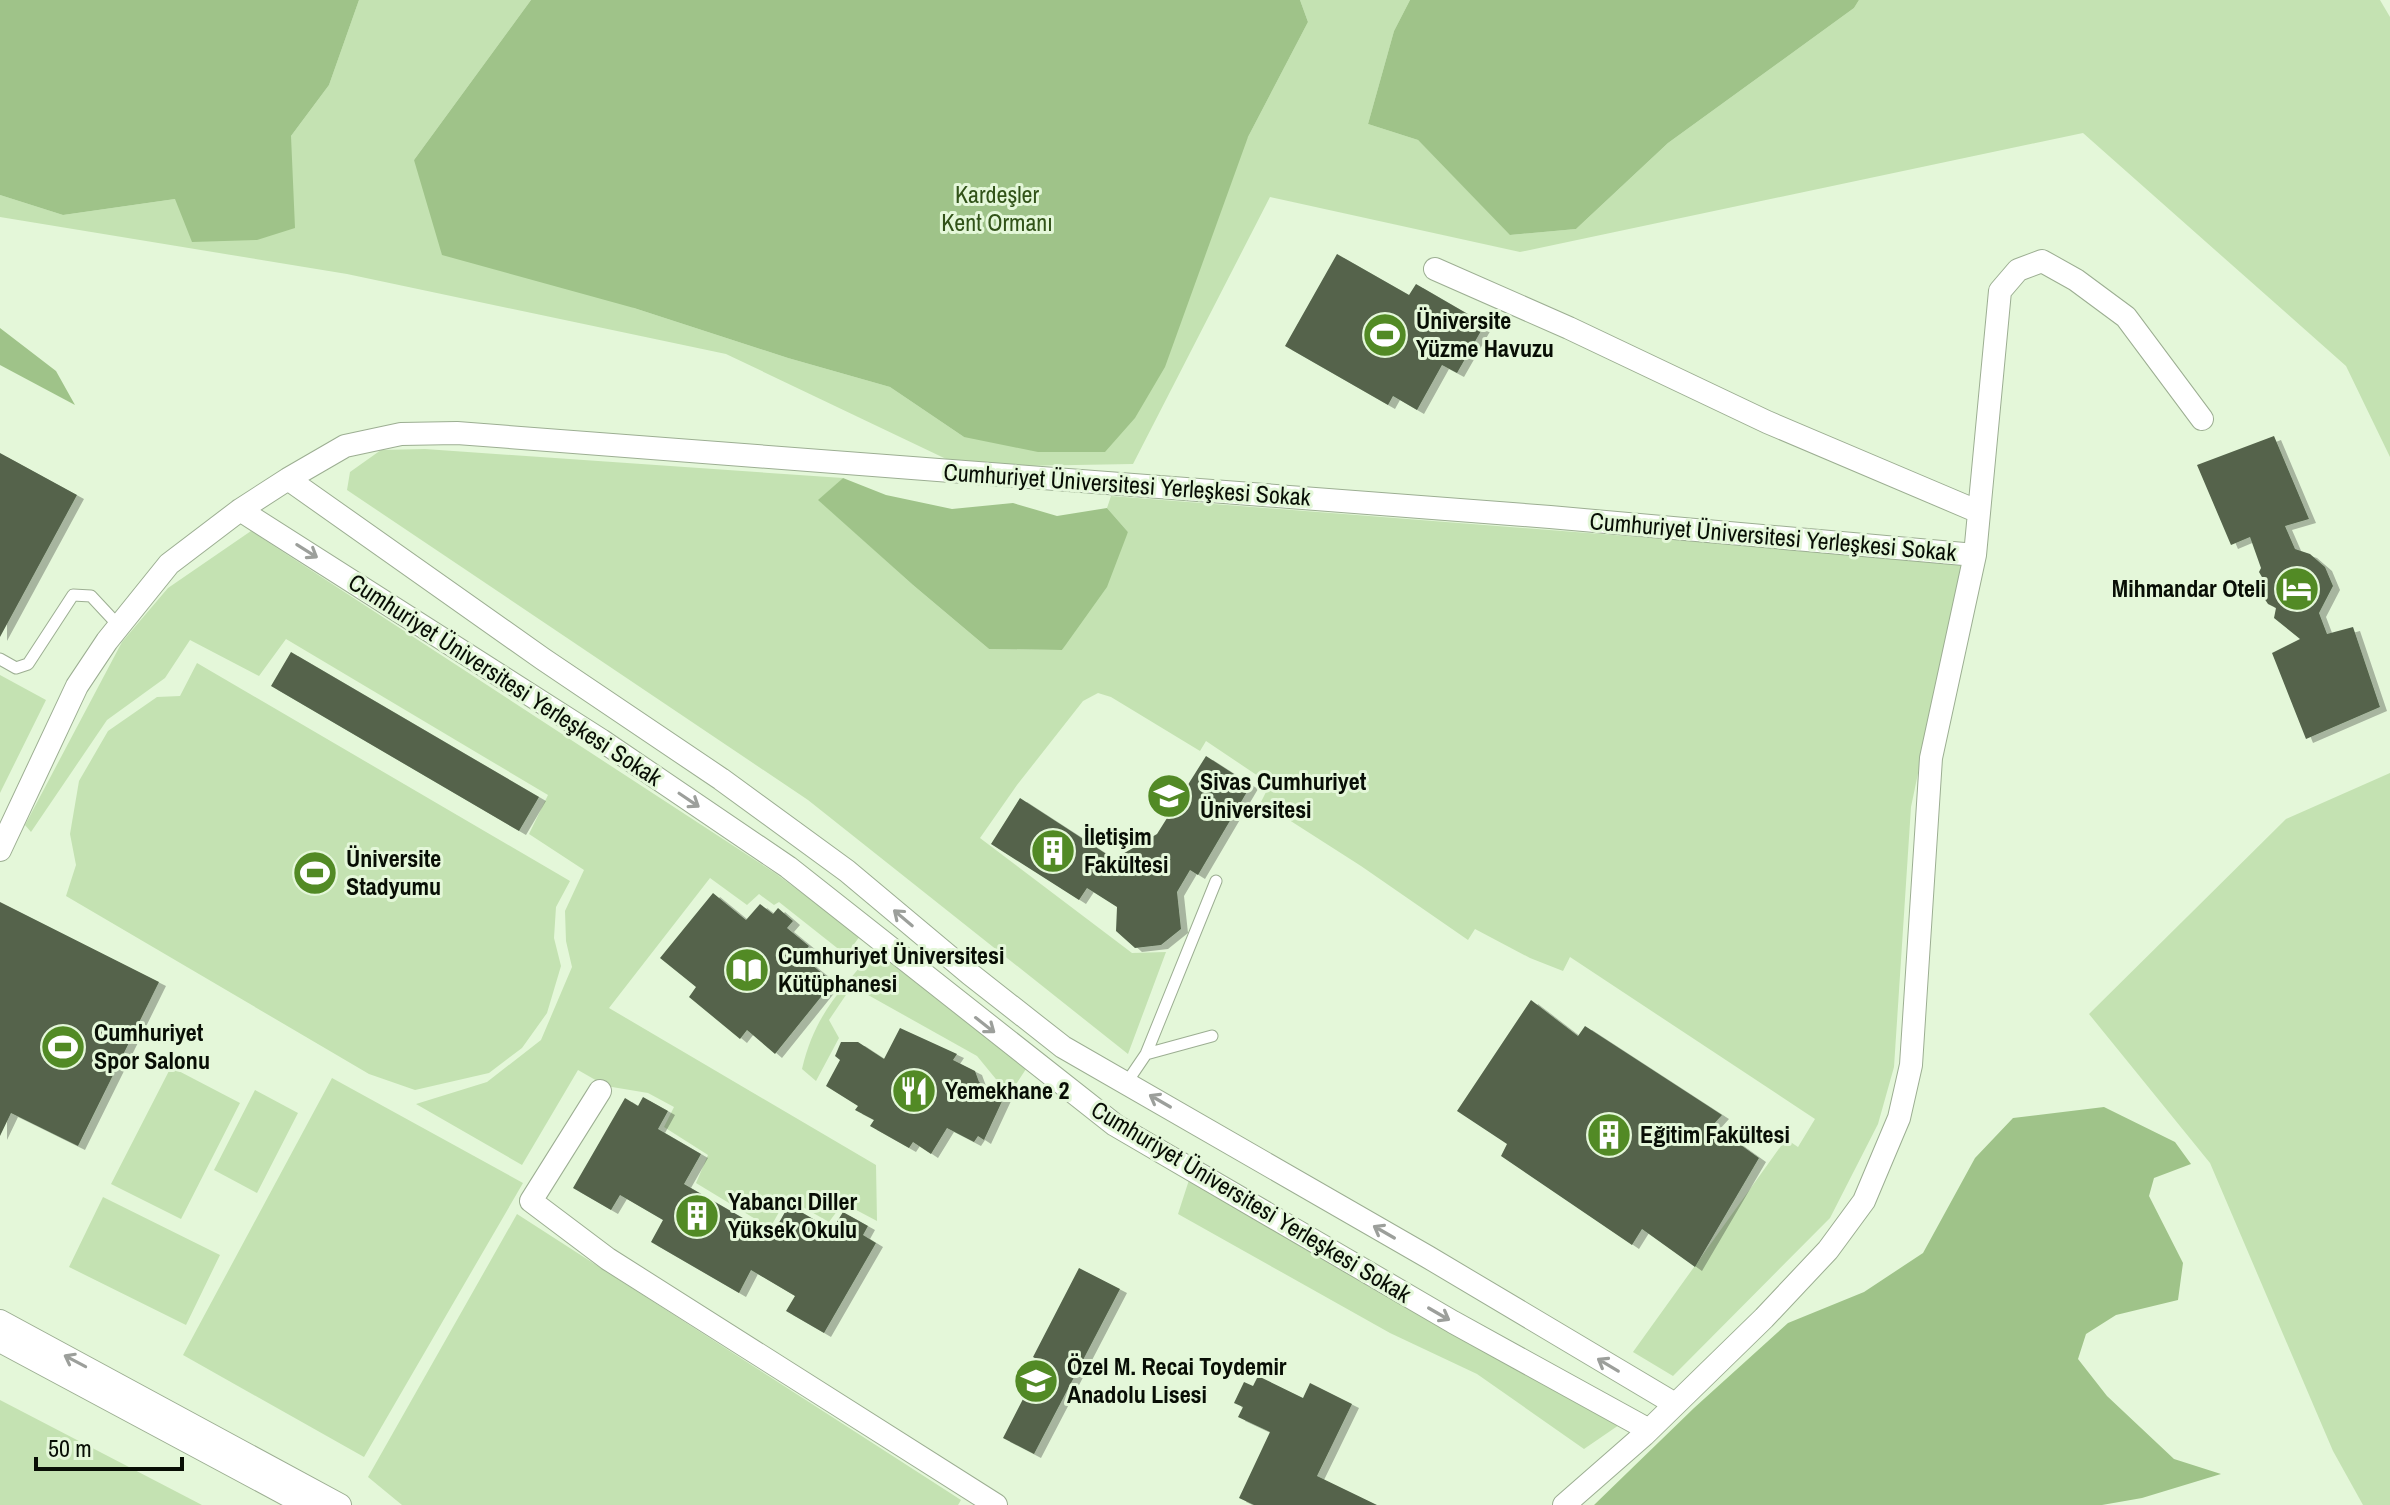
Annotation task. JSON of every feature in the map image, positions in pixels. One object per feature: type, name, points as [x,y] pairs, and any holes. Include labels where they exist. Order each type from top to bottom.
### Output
[{"type":"street","name":"Cumhuriyet Üniversitesi Yerleşkesi Sokak","points":[[1564,1505],[1649,1430],[1764,1318],[1828,1250],[1864,1201],[1899,1118],[1911,1065],[1931,758],[1975,555],[2000,291],[2018,270],[2042,261],[2076,280],[2126,317],[2202,419]]},
{"type":"street","name":"Cumhuriyet Üniversitesi Yerleşkesi Sokak","points":[[1435,269],[1569,328],[1767,422],[1979,512]]},
{"type":"street","name":"Cumhuriyet Üniversitesi Yerleşkesi Sokak","points":[[0,850],[77,686],[119,626],[169,564],[240,510],[345,446],[401,434],[457,433],[1550,517],[1975,555]]},
{"type":"street","name":"Cumhuriyet Üniversitesi Yerleşkesi Sokak","points":[[288,479],[543,659],[721,779],[847,871],[1063,1047],[1675,1404]]},
{"type":"street","name":"Cumhuriyet Üniversitesi Yerleşkesi Sokak","points":[[240,510],[601,740],[788,867],[1115,1125],[1453,1322],[1649,1430]]},
{"type":"street","points":[[600,1091],[531,1201],[608,1259],[996,1505]]},
{"type":"street","points":[[0,1321],[340,1505]]},
{"type":"street","points":[[0,1341],[306,1505]]},
{"type":"lane","points":[[0,659],[16,668],[28,664],[73,595],[91,596],[119,626]]},
{"type":"lane","points":[[1127,1082],[1146,1054],[1216,881]]},
{"type":"lane","points":[[1146,1054],[1212,1036]]},
{"type":"green space","points":[[0,0],[359,0],[329,85],[291,136],[295,228],[257,240],[192,242],[175,199],[63,215],[0,195]]},
{"type":"green space","points":[[359,0],[531,0],[414,160],[634,308],[890,387],[964,437],[1248,137],[1308,22],[1300,0],[1410,0],[1394,31],[1368,124],[1418,140],[1511,235],[1576,229],[1668,143],[1854,8],[1859,0],[2380,0],[2390,17],[2390,457],[2346,366],[2083,133],[1520,252],[1270,197],[1133,464],[963,467],[726,354],[347,274],[0,217],[0,195],[63,215],[175,199],[291,136],[329,85]]},
{"type":"green space","name":"Kardeşler Kent Ormanı","points":[[531,0],[1300,0],[1308,22],[1248,137],[1165,367],[1135,418],[1105,452],[1038,452],[964,437],[890,387],[634,308],[442,255],[414,160]]},
{"type":"green space","points":[[1410,0],[1859,0],[1854,8],[1668,143],[1576,229],[1510,235],[1418,140],[1368,124],[1394,31]]},
{"type":"green space","points":[[0,328],[56,371],[75,405],[0,365]]},
{"type":"green space","points":[[425,449],[843,478],[819,500],[989,649],[1062,650],[1128,532],[1107,508],[1111,496],[1962,562],[1911,807],[1894,1067],[1878,1124],[1830,1218],[1673,1376],[1633,1352],[1786,1139],[1798,1147],[1815,1119],[1570,957],[1563,971],[1530,958],[1475,929],[1468,940],[1261,802],[1270,784],[1206,741],[1200,751],[1111,697],[1098,693],[1083,701],[980,838],[1132,953],[1166,952],[1128,1054],[808,800],[347,490],[350,472],[381,450]]},
{"type":"green space","points":[[843,478],[886,495],[952,509],[1013,503],[1057,516],[1107,508],[1128,532],[1107,587],[1062,650],[989,649],[818,500]]},
{"type":"green space","points":[[251,531],[775,873],[860,936],[846,955],[779,902],[774,905],[759,894],[747,905],[710,878],[609,1008],[876,1165],[877,1221],[843,1203],[829,1222],[787,1198],[770,1228],[696,1183],[708,1155],[664,1127],[674,1107],[648,1093],[606,1086],[578,1070],[522,1165],[416,1104],[487,1082],[541,1040],[572,967],[566,941],[565,911],[584,870],[529,834],[548,795],[286,639],[259,676],[190,640],[165,678],[107,720],[31,832],[25,825],[122,642],[168,588]]},
{"type":"green space","name":"Üniversite Stadyumu","points":[[197,663],[570,881],[556,907],[554,938],[561,966],[547,1013],[522,1048],[489,1073],[415,1090],[369,1074],[66,896],[76,865],[70,834],[79,781],[108,731],[157,697],[180,696]]},
{"type":"green space","points":[[0,675],[46,700],[0,793]]},
{"type":"green space","points":[[2390,773],[2390,1505],[2363,1505],[2333,1451],[2210,1163],[2089,1014],[2286,819]]},
{"type":"green space","points":[[874,950],[1026,1069],[1009,1095],[977,1056],[852,986],[829,1020],[839,1038],[816,1081],[802,1069],[821,1019]]},
{"type":"green space","points":[[171,1067],[240,1103],[181,1219],[111,1184]]},
{"type":"green space","points":[[332,1078],[523,1183],[364,1457],[183,1355]]},
{"type":"green space","points":[[255,1090],[298,1113],[257,1193],[214,1170]]},
{"type":"green space","points":[[2104,1107],[2175,1142],[2191,1164],[2154,1178],[2149,1196],[2183,1263],[2178,1300],[2116,1315],[2086,1334],[2078,1359],[2107,1396],[2174,1459],[2221,1474],[2142,1498],[2102,1505],[1594,1505],[1788,1323],[1864,1292],[1923,1253],[1975,1158],[2013,1118]]},
{"type":"green space","points":[[1189,1180],[1619,1425],[1584,1449],[1477,1374],[1390,1333],[1178,1214]]},
{"type":"green space","points":[[103,1197],[220,1255],[186,1325],[69,1267]]},
{"type":"green space","points":[[517,1214],[961,1500],[958,1505],[402,1505],[368,1477]]},
{"type":"green space","points":[[0,1400],[202,1505],[0,1505]]},
{"type":"building","name":"Üniversite Yüzme Havuzu","points":[[1337,254],[1409,295],[1416,284],[1485,324],[1457,373],[1442,365],[1417,410],[1393,396],[1388,405],[1285,346]]},
{"type":"building","name":"Mihmandar Oteli","points":[[2274,436],[2309,519],[2285,526],[2295,549],[2310,554],[2325,567],[2333,586],[2319,613],[2327,634],[2353,627],[2380,707],[2306,739],[2272,653],[2300,639],[2274,618],[2276,608],[2268,604],[2260,592],[2266,584],[2259,572],[2261,568],[2250,537],[2231,545],[2197,465]]},
{"type":"building","points":[[0,453],[77,495],[0,637]]},
{"type":"building","points":[[291,652],[539,797],[519,831],[271,686]]},
{"type":"building","name":"İletişim Fakültesi","points":[[1206,756],[1251,785],[1198,875],[1190,870],[1177,892],[1181,929],[1161,945],[1135,948],[1116,931],[1117,907],[1087,888],[1079,900],[991,844],[1020,798],[1114,859],[1157,834]]},
{"type":"building","name":"Cumhuriyet Üniversitesi Kütüphanesi","points":[[713,893],[746,920],[760,904],[773,914],[778,908],[793,921],[787,928],[809,946],[801,956],[833,982],[775,1054],[747,1030],[740,1039],[689,997],[696,987],[660,958]]},
{"type":"building","name":"Cumhuriyet Spor Salonu","points":[[0,902],[159,982],[78,1146],[11,1113],[0,1136]]},
{"type":"building","name":"Eğitim Fakültesi","points":[[1531,1000],[1578,1036],[1585,1026],[1722,1115],[1713,1125],[1759,1158],[1695,1267],[1642,1229],[1632,1245],[1501,1156],[1507,1144],[1457,1111]]},
{"type":"building","name":"Yemekhane 2","points":[[900,1028],[957,1054],[953,1060],[975,1071],[979,1082],[1004,1097],[984,1140],[978,1136],[974,1142],[947,1128],[931,1154],[913,1142],[909,1148],[870,1126],[874,1120],[855,1110],[858,1106],[826,1086],[840,1060],[835,1056],[841,1042],[858,1042],[884,1059]]},
{"type":"building","name":"Yabancı Diller Yüksek Okulu","points":[[643,1097],[668,1111],[658,1129],[701,1154],[684,1184],[772,1235],[789,1205],[832,1230],[843,1212],[868,1226],[863,1235],[876,1243],[824,1333],[786,1311],[795,1296],[751,1270],[739,1293],[651,1242],[663,1220],[620,1195],[611,1210],[573,1188],[625,1098],[638,1106]]},
{"type":"building","points":[[1079,1268],[1120,1289],[1034,1454],[1003,1438],[1042,1362],[1033,1357]]},
{"type":"building","points":[[1258,1376],[1303,1398],[1310,1383],[1352,1404],[1317,1476],[1377,1505],[1254,1505],[1239,1498],[1270,1432],[1238,1417],[1243,1407],[1234,1403],[1244,1382],[1253,1386]]},
{"type":"place","name":"Üniversite Yüzme Havuzu","points":[[1385,335]]},
{"type":"place","name":"Mihmandar Oteli","points":[[2297,589]]},
{"type":"place","name":"Sivas Cumhuriyet Üniversitesi","points":[[1169,796]]},
{"type":"place","name":"İletişim Fakültesi","points":[[1053,851]]},
{"type":"place","name":"Üniversite Stadyumu","points":[[315,873]]},
{"type":"place","name":"Cumhuriyet Üniversitesi Kütüphanesi","points":[[747,970]]},
{"type":"place","name":"Cumhuriyet Spor Salonu","points":[[63,1047]]},
{"type":"place","name":"Yemekhane 2","points":[[914,1091]]},
{"type":"place","name":"Eğitim Fakültesi","points":[[1609,1135]]},
{"type":"place","name":"Yabancı Diller Yüksek Okulu","points":[[697,1216]]},
{"type":"place","name":"Özel M. Recai Toydemir Anadolu Lisesi","points":[[1036,1381]]}]
